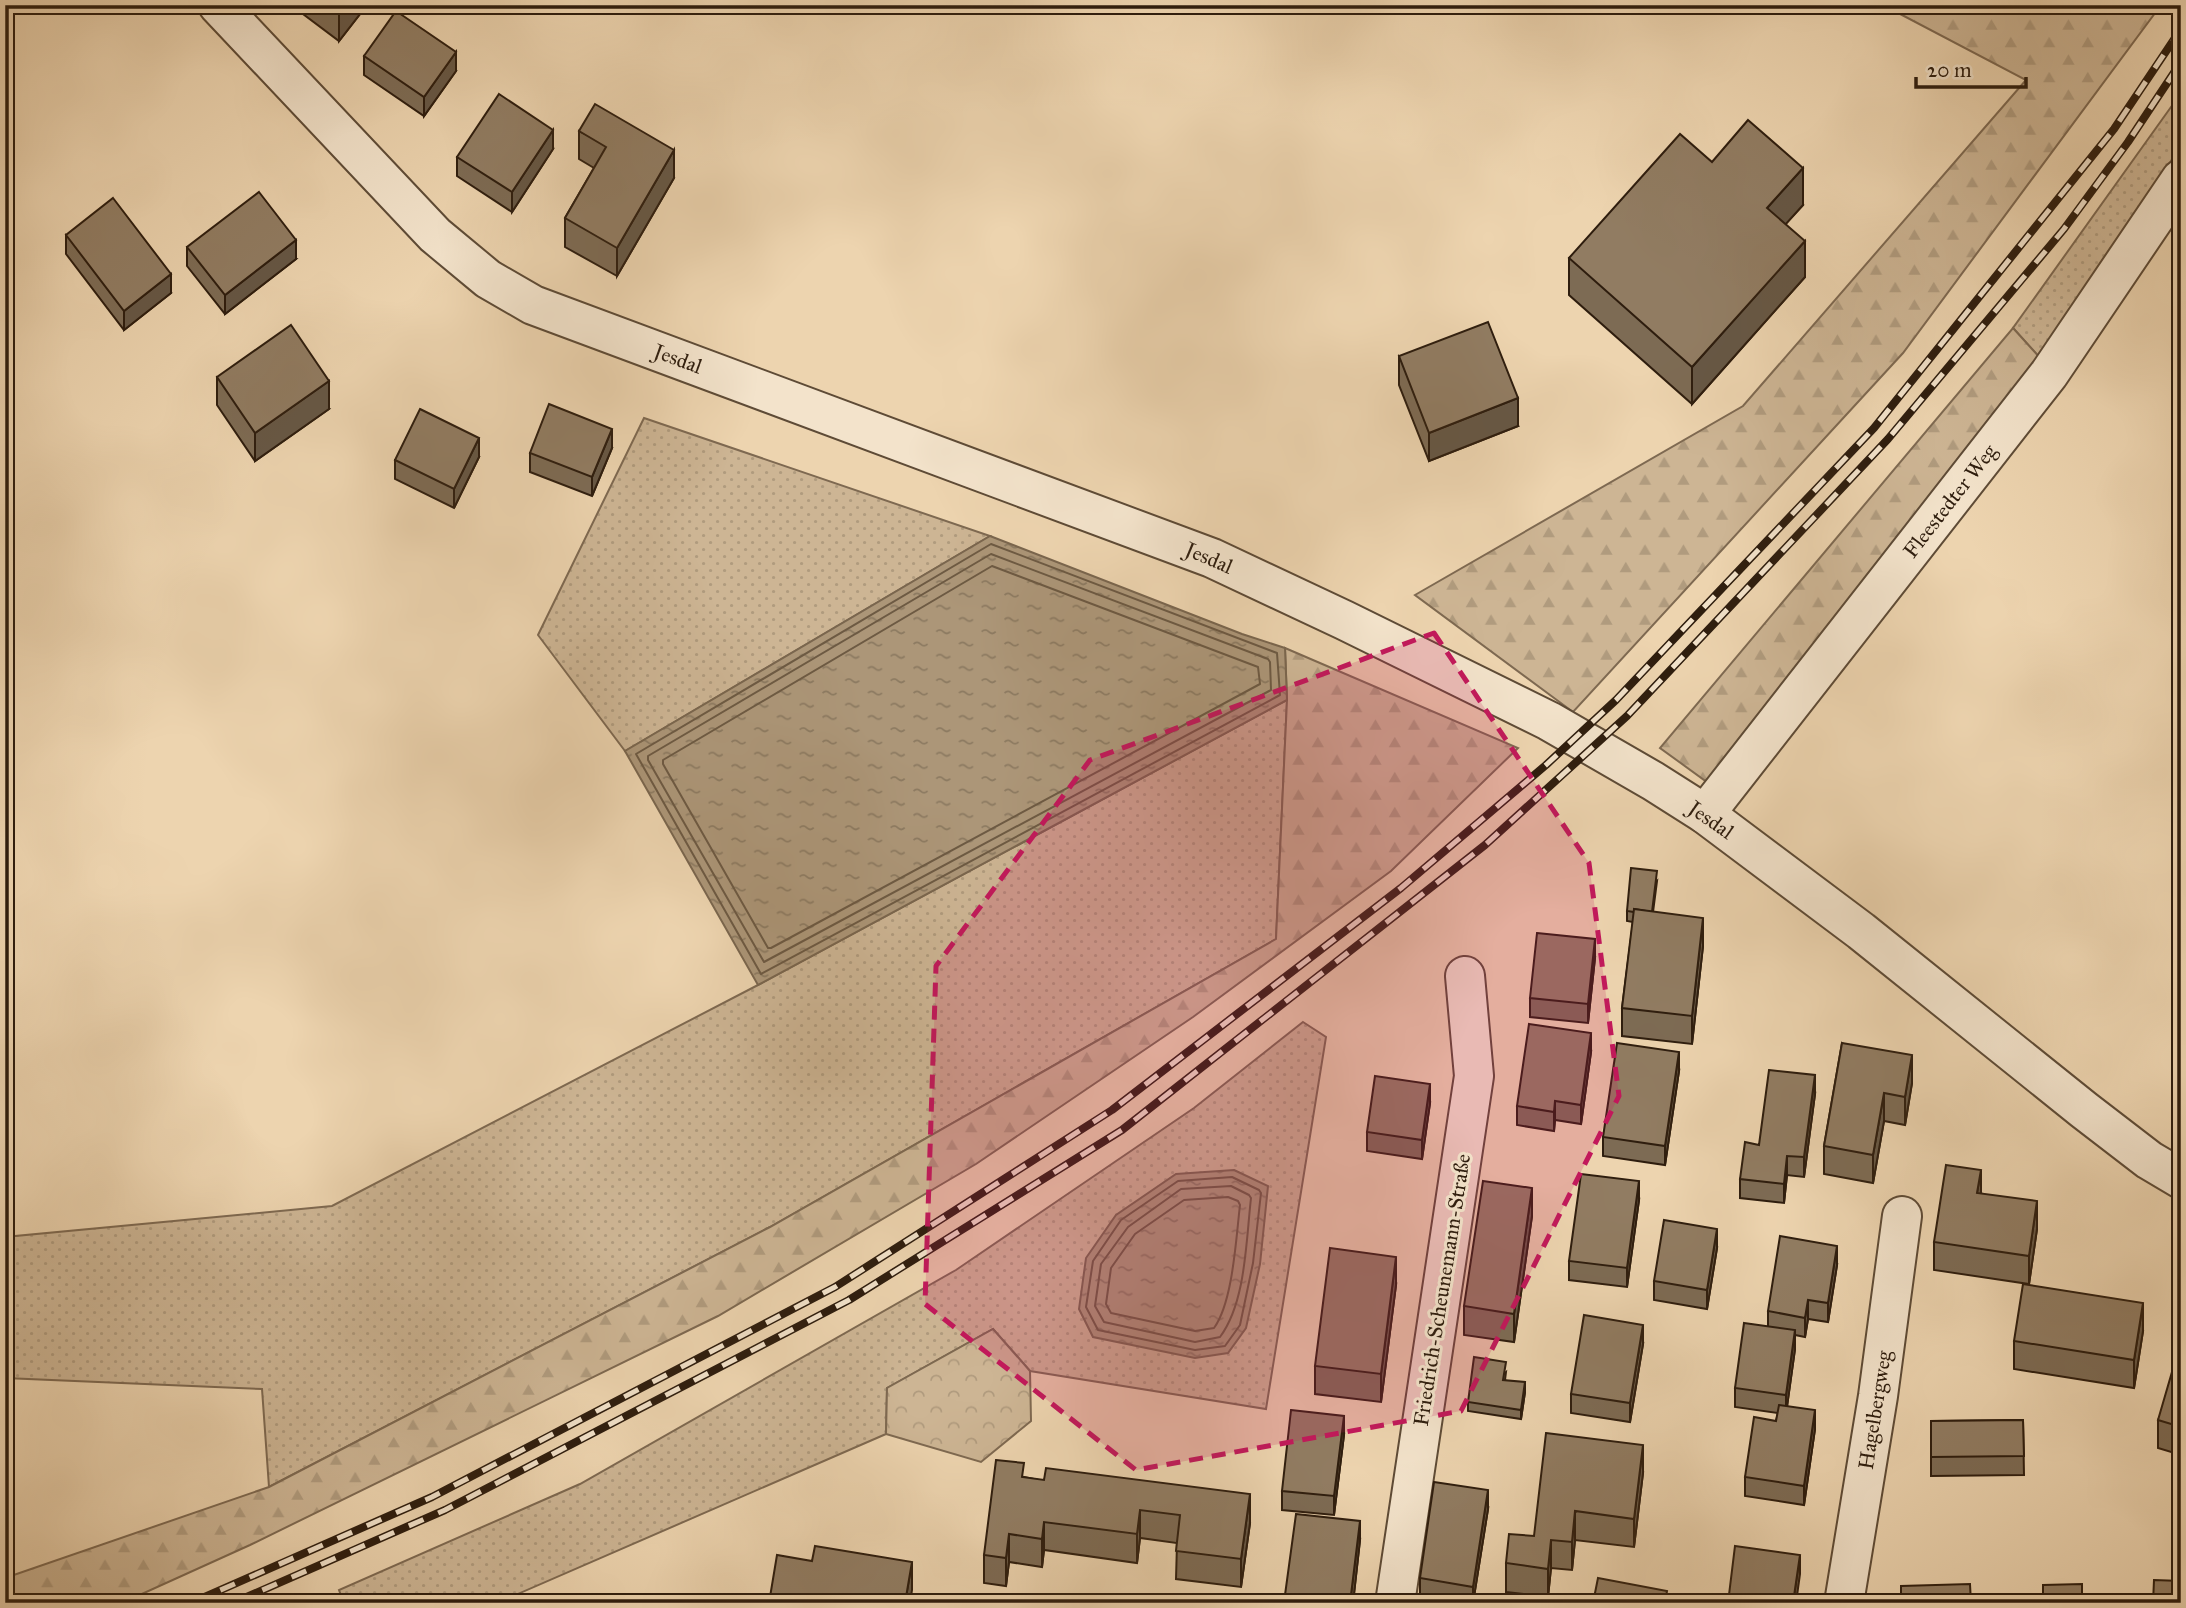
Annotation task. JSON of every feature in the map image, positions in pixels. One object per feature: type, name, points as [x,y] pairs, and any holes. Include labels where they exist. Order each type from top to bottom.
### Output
[{"type":"street","name":"Jesdal","points":[[218,5],[435,235],[488,279],[533,305],[1212,558],[1549,721],[1705,814],[1861,931],[2149,1160],[2181,1179]]},
{"type":"street","name":"Fleestedter Weg","points":[[1705,814],[2049,374],[2181,179]]},
{"type":"street","name":"Friedrich-Scheunemann-Straße","points":[[1395,1603],[1474,1076],[1465,976]]},
{"type":"street","name":"Hagelbergweg","points":[[1844,1603],[1878,1396],[1902,1216]]},
{"type":"highlighted area","points":[[1434,633],[1589,863],[1619,1096],[1461,1411],[1136,1470],[925,1304],[936,966],[1090,760]]},
{"type":"green space","points":[[1883,5],[2161,5],[1903,353],[1573,712],[1415,595],[1743,406],[2026,80]]},
{"type":"green space","points":[[2181,93],[2181,143],[2144,210],[2041,359],[2013,328]]},
{"type":"green space","points":[[2013,328],[2041,359],[1711,785],[1660,748]]},
{"type":"green space","points":[[644,418],[990,536],[625,751],[538,635]]},
{"type":"green space","points":[[1285,648],[1518,748],[1391,871],[1193,1017],[976,1164],[718,1316],[250,1545],[122,1603],[5,1603],[5,1578],[269,1487],[770,1227],[1276,939],[1287,700]]},
{"type":"green space","points":[[1287,700],[1276,939],[770,1227],[269,1487],[262,1389],[5,1378],[5,1237],[332,1206],[758,985]]},
{"type":"green space","points":[[1303,1022],[1326,1037],[1266,1409],[1030,1371],[993,1329],[887,1388],[886,1434],[497,1603],[344,1603],[339,1590],[580,1484],[956,1270],[1194,1108]]},
{"type":"green space","points":[[993,1329],[1030,1371],[1031,1421],[981,1462],[886,1434],[887,1388]]},
{"type":"water","points":[[990,536],[1242,634],[1285,648],[1287,700],[758,985],[625,751]]},
{"type":"water","points":[[1234,1170],[1268,1186],[1260,1264],[1246,1328],[1228,1353],[1195,1358],[1093,1337],[1079,1309],[1086,1258],[1116,1215],[1176,1174]]},
{"type":"building","points":[[329,5],[345,5],[339,13]]},
{"type":"building","points":[[396,11],[456,52],[424,97],[364,56]]},
{"type":"building","points":[[499,94],[553,130],[512,192],[457,157]]},
{"type":"building","points":[[595,104],[674,150],[617,248],[565,218],[606,147],[579,131]]},
{"type":"building","points":[[1748,120],[1803,168],[1767,208],[1805,241],[1692,367],[1569,258],[1680,134],[1712,162]]},
{"type":"building","points":[[259,192],[296,240],[225,295],[187,247]]},
{"type":"building","points":[[113,198],[171,274],[124,311],[66,235]]},
{"type":"building","points":[[1488,322],[1518,398],[1429,433],[1399,356]]},
{"type":"building","points":[[291,325],[329,381],[255,433],[217,377]]},
{"type":"building","points":[[549,404],[612,429],[592,477],[530,453]]},
{"type":"building","points":[[420,409],[479,438],[454,489],[395,460]]},
{"type":"building","points":[[1631,868],[1657,871],[1652,912],[1634,909],[1634,912],[1627,911]]},
{"type":"building","points":[[1634,909],[1703,918],[1692,1016],[1622,1008]]},
{"type":"building","points":[[1537,933],[1595,939],[1588,1004],[1530,998]]},
{"type":"building","points":[[1529,1024],[1591,1033],[1581,1105],[1555,1101],[1554,1112],[1517,1106]]},
{"type":"building","points":[[1617,1043],[1679,1052],[1665,1146],[1603,1137]]},
{"type":"building","points":[[1842,1043],[1912,1055],[1905,1097],[1884,1093],[1873,1155],[1824,1146]]},
{"type":"building","points":[[1769,1070],[1815,1075],[1804,1157],[1787,1156],[1784,1184],[1740,1179],[1745,1142],[1759,1145]]},
{"type":"building","points":[[1375,1076],[1430,1084],[1422,1140],[1367,1132]]},
{"type":"building","points":[[1946,1165],[1981,1170],[1977,1193],[2037,1201],[2029,1256],[1934,1242]]},
{"type":"building","points":[[1581,1174],[1639,1181],[1627,1268],[1569,1261]]},
{"type":"building","points":[[1483,1181],[1532,1188],[1514,1314],[1464,1306]]},
{"type":"building","points":[[1664,1220],[1717,1229],[1707,1290],[1654,1281]]},
{"type":"building","points":[[1780,1236],[1837,1246],[1828,1303],[1808,1300],[1805,1318],[1768,1311]]},
{"type":"building","points":[[1330,1248],[1396,1257],[1381,1374],[1315,1366]]},
{"type":"building","points":[[2023,1284],[2143,1303],[2134,1360],[2014,1341]]},
{"type":"building","points":[[1584,1315],[1643,1325],[1630,1403],[1571,1394]]},
{"type":"building","points":[[1744,1323],[1795,1330],[1786,1395],[1735,1388]]},
{"type":"building","points":[[1474,1357],[1506,1362],[1503,1380],[1525,1382],[1521,1410],[1468,1402]]},
{"type":"building","points":[[2172,1372],[2181,1374],[2181,1427],[2158,1420]]},
{"type":"building","points":[[1779,1405],[1815,1410],[1804,1486],[1745,1477],[1754,1417],[1776,1421]]},
{"type":"building","points":[[1291,1410],[1344,1416],[1334,1496],[1282,1491]]},
{"type":"building","points":[[2023,1420],[2024,1456],[1931,1457],[1931,1421]]},
{"type":"building","points":[[1546,1433],[1643,1445],[1634,1519],[1575,1511],[1572,1542],[1551,1540],[1548,1569],[1506,1563],[1509,1534],[1534,1536]]},
{"type":"building","points":[[996,1460],[1024,1463],[1022,1477],[1044,1480],[1046,1468],[1250,1494],[1241,1559],[1176,1551],[1180,1515],[1140,1510],[1137,1534],[1044,1522],[1042,1539],[1009,1534],[1006,1558],[984,1555]]},
{"type":"building","points":[[1434,1482],[1488,1490],[1473,1587],[1420,1578]]},
{"type":"building","points":[[1296,1514],[1360,1521],[1350,1603],[1285,1595]]},
{"type":"building","points":[[815,1546],[912,1562],[905,1603],[769,1603],[777,1555],[812,1561]]},
{"type":"building","points":[[1735,1546],[1800,1555],[1793,1603],[1728,1603]]},
{"type":"building","points":[[1598,1578],[1667,1591],[1665,1603],[1593,1603]]},
{"type":"building","points":[[2154,1580],[2181,1581],[2181,1603],[2153,1603]]},
{"type":"building","points":[[1970,1584],[1971,1603],[1901,1603],[1901,1586]]},
{"type":"building","points":[[2082,1584],[2082,1603],[2043,1603],[2043,1585]]},
{"type":"railway","points":[[191,1603],[432,1497],[835,1287],[1112,1110],[1401,888],[1546,765],[1616,700],[1874,428],[2114,129],[2181,29]]},
{"type":"railway","points":[[233,1603],[445,1510],[849,1300],[1122,1130],[1485,845],[1627,716],[1888,439],[2064,229],[2128,142],[2181,62]]}]
